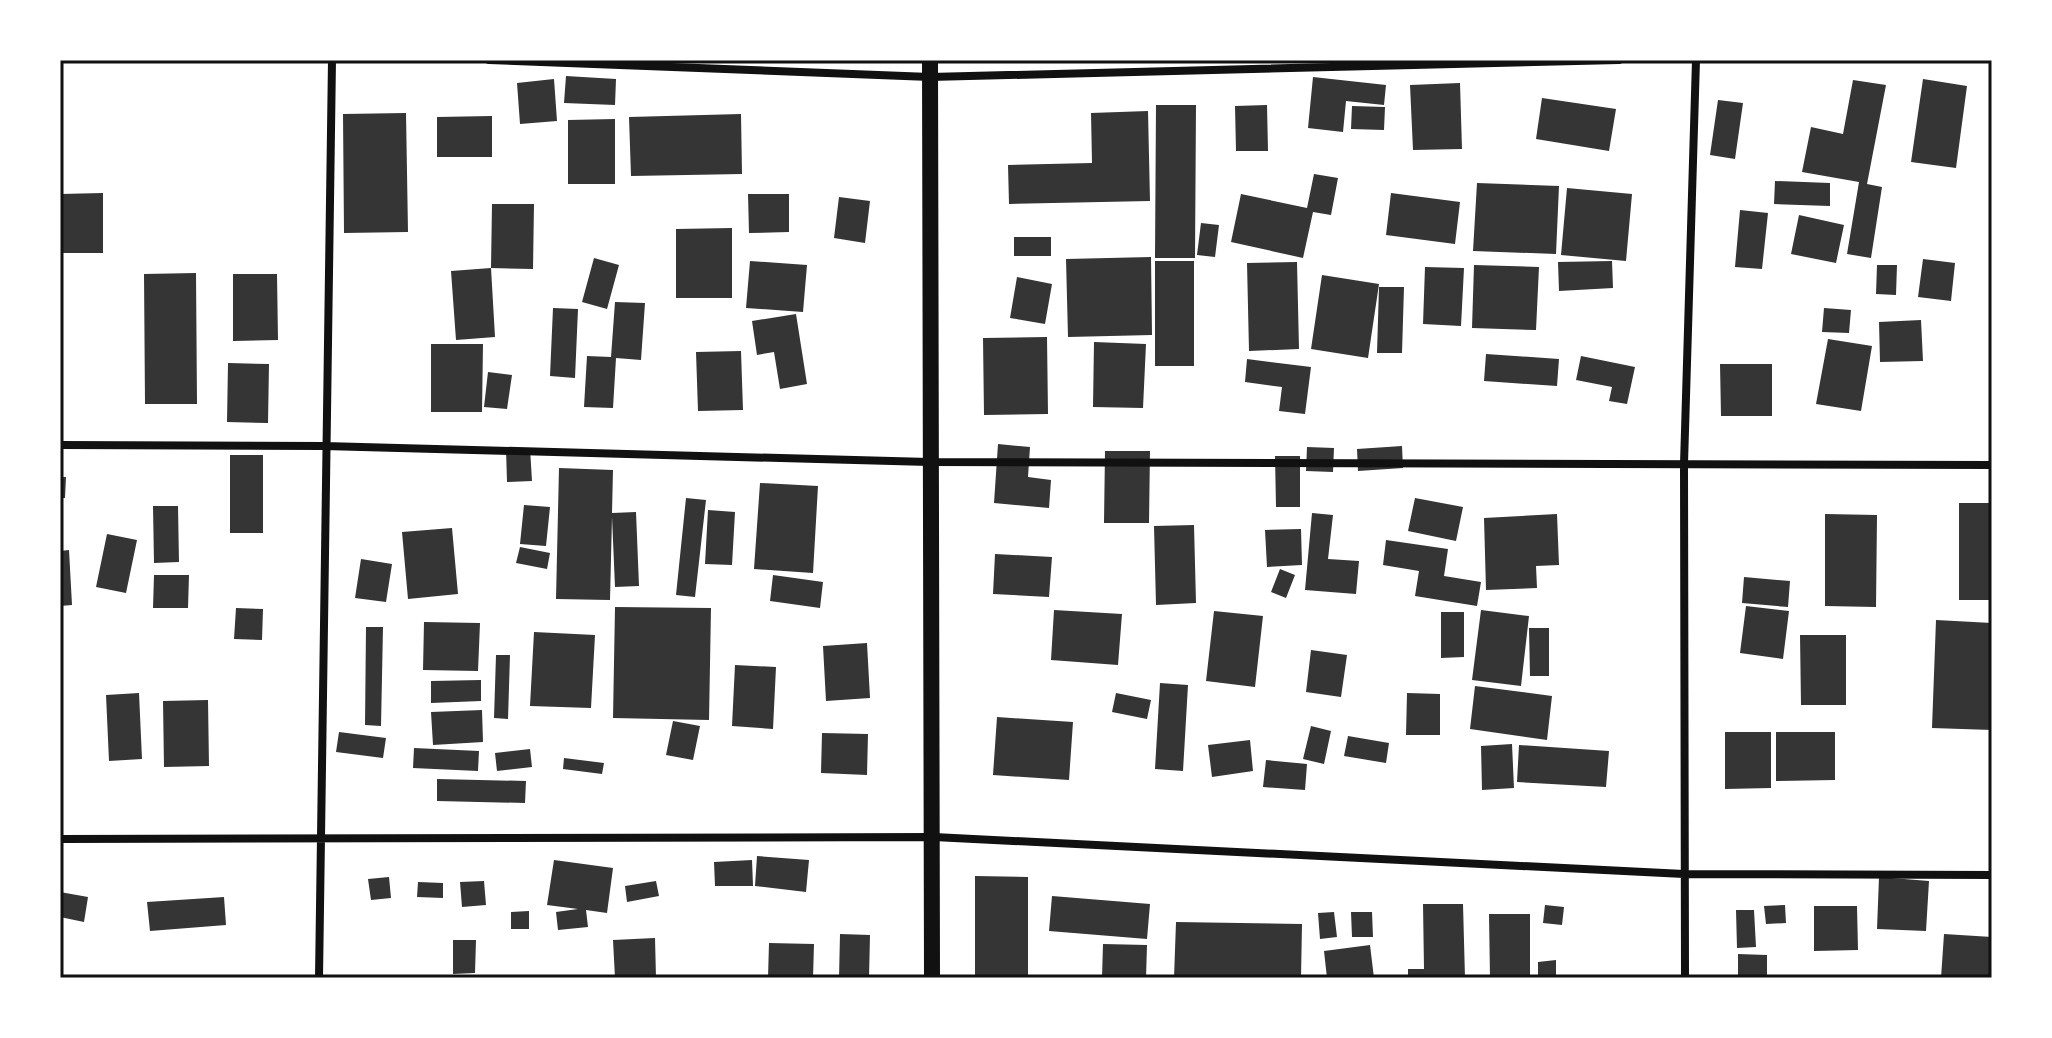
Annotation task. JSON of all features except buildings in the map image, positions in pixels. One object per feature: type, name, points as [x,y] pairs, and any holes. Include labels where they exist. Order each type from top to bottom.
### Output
[{"type":"main road","points":[[930,60],[932,978]]},
{"type":"street","points":[[319,978],[324,446],[332,60]]},
{"type":"street","points":[[489,60],[930,77],[1619,60]]},
{"type":"street","points":[[1685,978],[1684,464],[1696,60]]},
{"type":"street","points":[[60,445],[324,446],[929,462],[1992,465]]},
{"type":"street","points":[[60,839],[934,837],[1684,874],[1992,875]]}]
